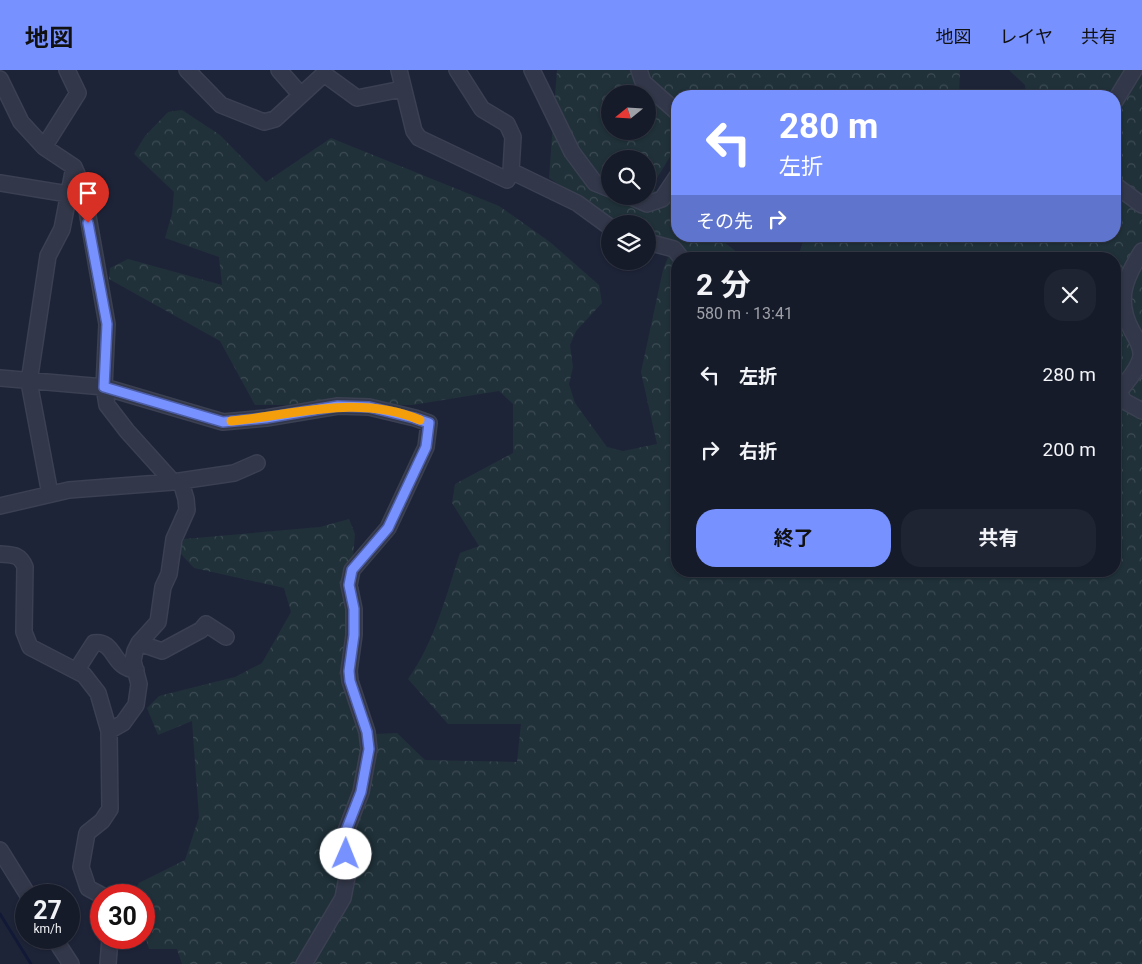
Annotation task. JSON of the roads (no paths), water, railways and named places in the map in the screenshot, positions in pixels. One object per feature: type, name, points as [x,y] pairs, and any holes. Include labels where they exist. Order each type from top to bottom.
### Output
[{"type":"street","points":[[44,147],[78,94],[66,70]]},
{"type":"street","points":[[187,70],[221,105],[264,122],[275,119],[300,94],[324,74],[357,98],[402,89]]},
{"type":"street","points":[[280,70],[300,94]]},
{"type":"street","points":[[399,70],[402,89],[414,131],[419,138],[507,180],[511,171],[513,137],[507,124],[482,109],[457,70]]},
{"type":"street","points":[[532,70],[572,152],[595,183],[601,185]]},
{"type":"street","points":[[639,70],[643,82],[671,107]]},
{"type":"street","points":[[1121,91],[1134,70]]},
{"type":"street","points":[[0,79],[21,122],[44,147],[74,167],[83,188],[107,324],[104,387],[107,405],[127,430],[177,482],[186,499],[187,510],[174,539],[169,574],[163,588],[158,622],[139,642],[134,661],[139,684],[136,705],[123,723],[109,730]]},
{"type":"street","points":[[50,494],[28,382],[48,256],[62,229],[74,167]]},
{"type":"street","points":[[511,171],[577,203],[601,220]]},
{"type":"street","points":[[0,183],[68,194]]},
{"type":"street","points":[[656,201],[662,199],[671,186]]},
{"type":"street","points":[[1121,189],[1142,205]]},
{"type":"street","points":[[656,244],[674,249],[676,252]]},
{"type":"street","points":[[1121,389],[1142,356],[1140,346],[1127,321],[1122,302],[1128,275],[1142,251]]},
{"type":"street","points":[[0,378],[28,382],[104,387],[223,422],[266,418],[338,406],[369,407],[429,423],[426,447],[388,528],[352,570],[349,585],[354,609],[354,635],[349,671],[350,681],[367,732],[369,749],[361,792],[344,836],[348,872],[343,898],[304,964]]},
{"type":"street","points":[[1121,396],[1124,401],[1142,412]]},
{"type":"street","points":[[0,506],[69,490],[177,482],[234,473],[257,463]]},
{"type":"street","points":[[0,554],[15,555],[22,559],[25,567],[24,632],[30,647],[84,675],[98,692],[109,730],[110,809],[102,821],[87,832],[81,867],[90,889]]},
{"type":"street","points":[[139,642],[162,651],[201,630],[206,624],[226,637]]},
{"type":"street","points":[[76,671],[94,643],[97,642],[110,648],[119,664],[125,669],[136,670]]},
{"type":"street","points":[[0,850],[21,884]]},
{"type":"street","points":[[61,949],[71,964]]},
{"type":"street","points":[[108,964],[109,949]]},
{"type":"waterway","points":[[0,914],[31,964]]}]
